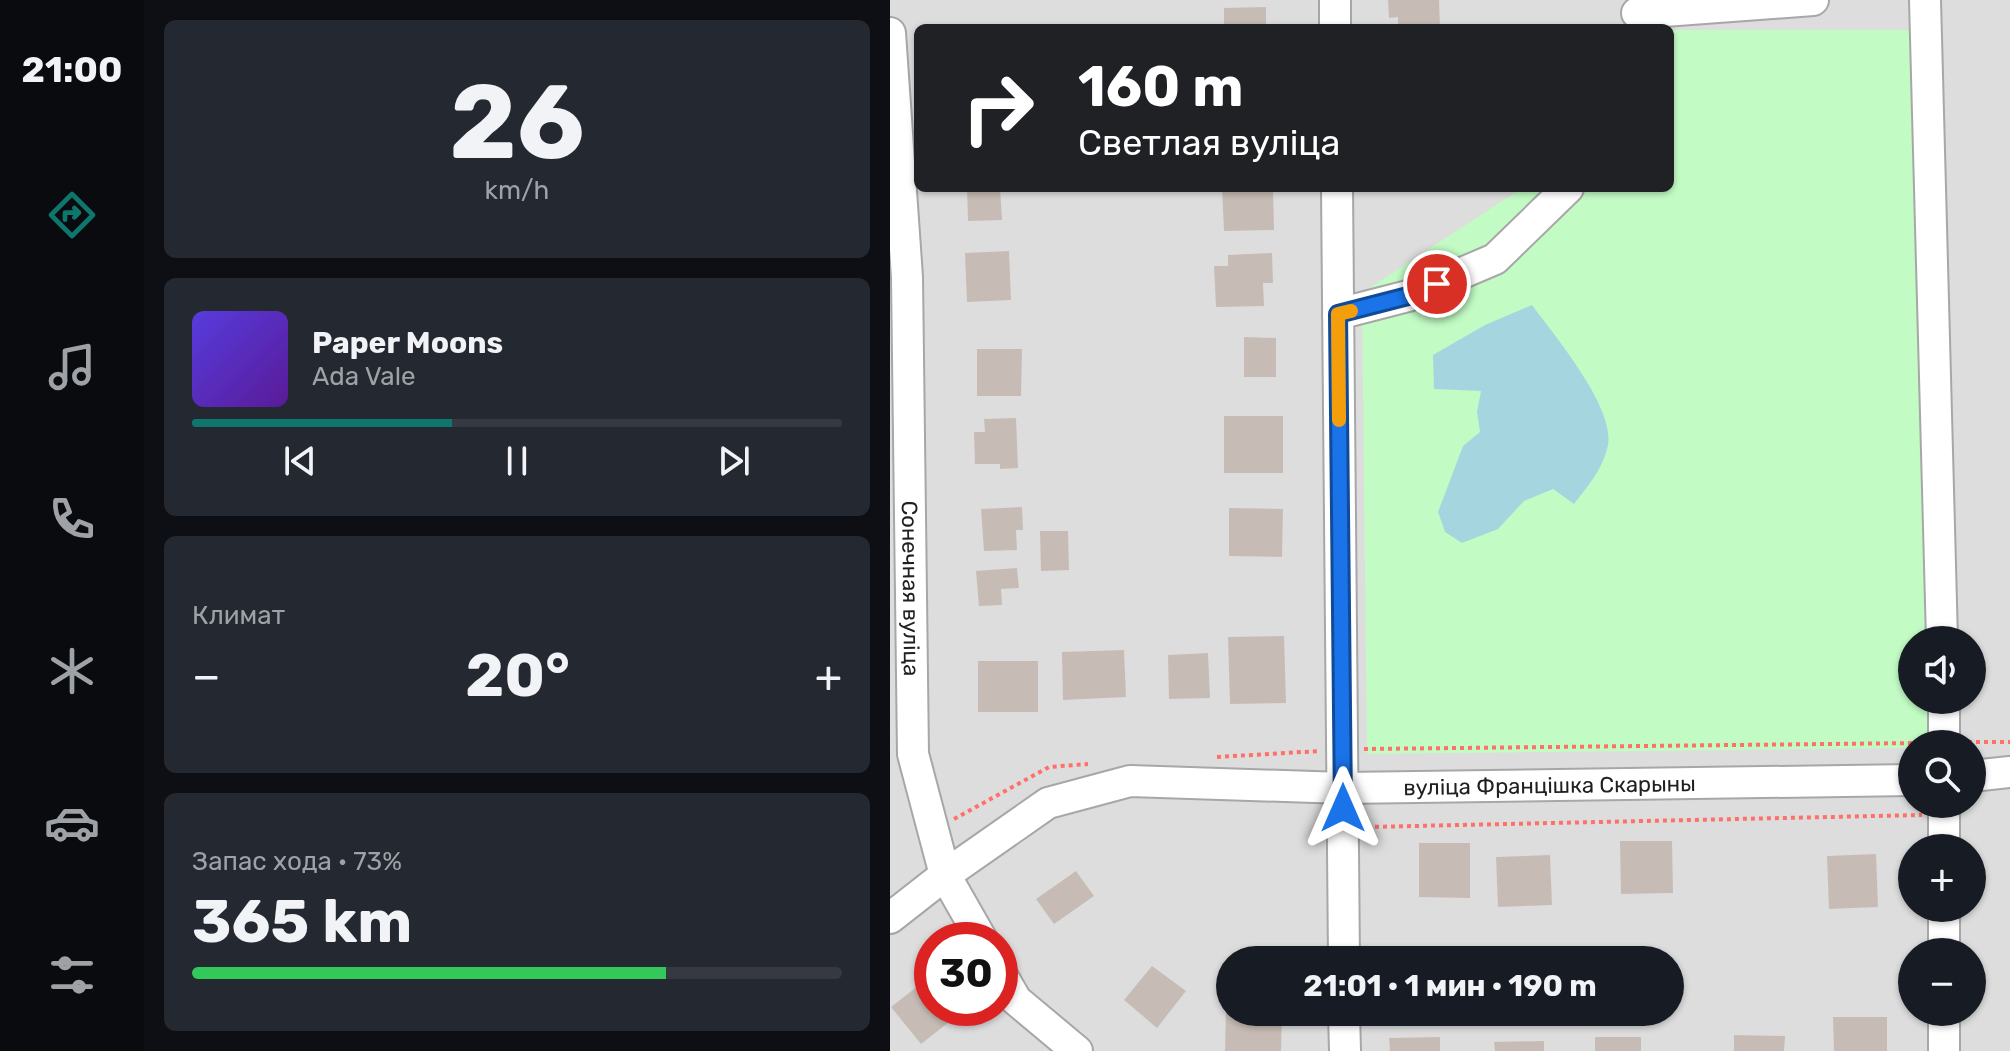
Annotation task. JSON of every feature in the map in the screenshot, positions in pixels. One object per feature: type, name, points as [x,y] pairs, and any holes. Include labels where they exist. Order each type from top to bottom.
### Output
[{"type":"street","points":[[1335,0],[1335,24]]},
{"type":"street","points":[[1636,14],[1813,0]]},
{"type":"street","points":[[1925,0],[1942,626]]},
{"type":"street","name":"Сонечная вуліца","points":[[890,33],[913,754],[945,875],[972,922]]},
{"type":"street","points":[[1337,192],[1344,946]]},
{"type":"street","points":[[1338,314],[1408,296],[1495,259],[1564,192]]},
{"type":"street","points":[[1986,775],[2010,772]]},
{"type":"street","name":"вуліца Францішка Скарыны","points":[[890,918],[1048,803],[1130,781],[1343,788],[1898,780]]},
{"type":"street","points":[[1018,1002],[1077,1051]]},
{"type":"street","points":[[1344,1026],[1345,1051]]},
{"type":"street","points":[[1944,1026],[1944,1051]]},
{"type":"path","points":[[1344,827],[1898,811]]},
{"type":"shaded area","points":[[890,0],[2010,0],[2010,1051],[890,1051]]},
{"type":"green space","points":[[1674,30],[1920,30],[1933,626],[1898,626],[1898,714],[1935,714],[1936,730],[1898,730],[1898,748],[1367,754],[1362,293],[1516,192],[1674,192]]},
{"type":"water","points":[[1532,305],[1568,352],[1593,392],[1608,429],[1606,454],[1574,504],[1553,489],[1524,501],[1498,529],[1462,543],[1445,532],[1438,512],[1463,446],[1480,432],[1477,412],[1481,391],[1434,389],[1433,355],[1485,325]]},
{"type":"building","points":[[1388,0],[1439,0],[1440,24],[1398,24],[1398,17],[1389,18]]},
{"type":"building","points":[[1266,7],[1266,24],[1224,24],[1224,8]]},
{"type":"building","points":[[967,192],[1000,192],[1002,220],[968,221]]},
{"type":"building","points":[[1222,192],[1273,192],[1274,230],[1224,231]]},
{"type":"building","points":[[1009,251],[1011,300],[967,302],[965,253]]},
{"type":"building","points":[[1272,253],[1273,283],[1263,283],[1264,306],[1216,307],[1214,266],[1228,266],[1228,255]]},
{"type":"building","points":[[1244,337],[1276,338],[1276,377],[1244,377]]},
{"type":"building","points":[[977,349],[1022,349],[1021,396],[977,396]]},
{"type":"building","points":[[1224,416],[1283,416],[1283,473],[1224,473]]},
{"type":"building","points":[[1016,418],[1018,468],[1000,469],[1000,464],[975,464],[974,432],[985,432],[984,419]]},
{"type":"building","points":[[1022,507],[1023,530],[1016,530],[1017,550],[984,551],[981,509]]},
{"type":"building","points":[[1229,508],[1283,509],[1282,557],[1229,556]]},
{"type":"building","points":[[1040,531],[1068,531],[1069,570],[1041,571]]},
{"type":"building","points":[[1017,568],[1019,588],[1001,589],[1002,605],[979,606],[976,571]]},
{"type":"building","points":[[1284,636],[1286,703],[1230,704],[1228,637]]},
{"type":"building","points":[[1124,650],[1126,697],[1063,700],[1062,652]]},
{"type":"building","points":[[1208,653],[1210,698],[1169,699],[1168,655]]},
{"type":"building","points":[[978,661],[1038,661],[1038,712],[978,712]]},
{"type":"building","points":[[1620,841],[1672,841],[1673,893],[1621,894]]},
{"type":"building","points":[[1419,843],[1470,843],[1470,898],[1419,897]]},
{"type":"building","points":[[1876,854],[1878,907],[1829,909],[1827,856]]},
{"type":"building","points":[[1550,855],[1552,905],[1498,907],[1496,857]]},
{"type":"building","points":[[1076,871],[1094,896],[1054,924],[1036,899]]},
{"type":"building","points":[[1152,966],[1186,991],[1157,1028],[1124,1000]]},
{"type":"building","points":[[914,989],[914,1026],[944,1026],[921,1044],[891,1007]]},
{"type":"building","points":[[1833,1017],[1887,1017],[1887,1051],[1834,1051]]},
{"type":"building","points":[[1226,1026],[1282,1026],[1281,1051],[1225,1051]]},
{"type":"building","points":[[1734,1035],[1785,1036],[1784,1051],[1734,1051]]},
{"type":"building","points":[[1440,1037],[1440,1051],[1390,1051],[1389,1038]]},
{"type":"building","points":[[1595,1037],[1641,1037],[1641,1051],[1595,1051]]},
{"type":"building","points":[[1544,1041],[1544,1051],[1495,1051],[1494,1042]]},
{"type":"slow traffic","points":[[1339,420],[1338,314],[1351,311]]},
{"type":"route","points":[[1343,808],[1338,314],[1408,296],[1437,284]]}]
